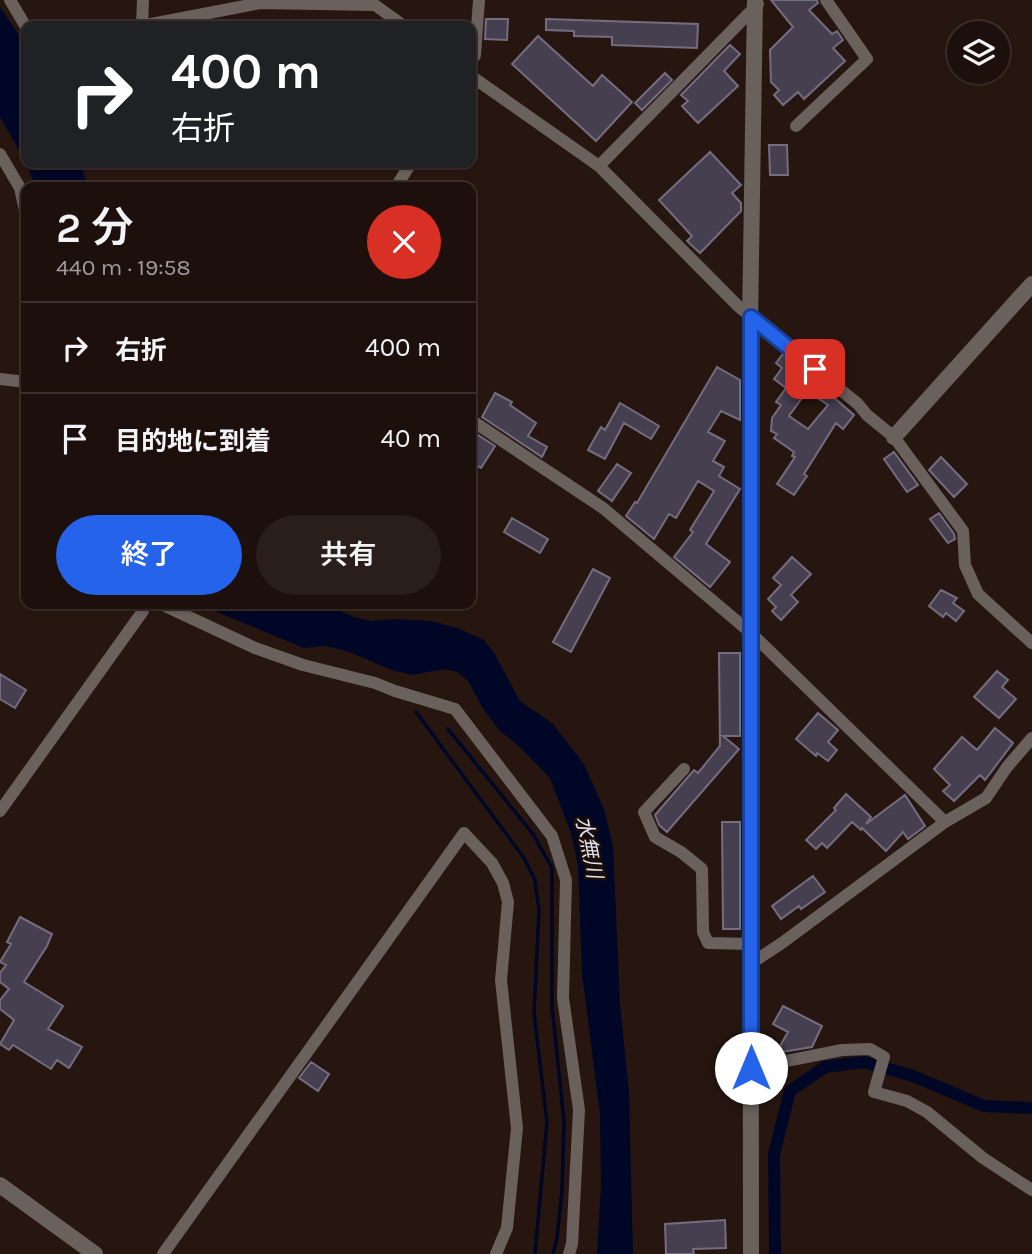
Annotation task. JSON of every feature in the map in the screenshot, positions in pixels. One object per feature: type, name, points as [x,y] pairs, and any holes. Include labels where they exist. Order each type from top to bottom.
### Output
[{"type":"street","points":[[10,0],[22,21]]},
{"type":"street","points":[[142,21],[143,0]]},
{"type":"street","points":[[476,41],[479,0]]},
{"type":"street","points":[[796,126],[867,59],[826,0]]},
{"type":"street","points":[[599,166],[757,2]]},
{"type":"street","points":[[751,1254],[751,317],[757,2]]},
{"type":"street","points":[[168,21],[260,3],[375,5],[397,21]]},
{"type":"street","points":[[476,80],[599,166],[672,242],[751,317],[858,404],[894,437],[963,531],[965,565],[978,594],[1032,643]]},
{"type":"street","points":[[0,154],[21,192]]},
{"type":"street","points":[[894,437],[1032,284]]},
{"type":"street","points":[[0,379],[21,381]]},
{"type":"street","points":[[476,423],[603,508],[751,633],[945,822]]},
{"type":"street","points":[[172,609],[255,648],[303,665],[375,683],[455,709],[552,836],[566,880],[563,998],[579,1110],[572,1244],[569,1254]]},
{"type":"street","points":[[0,811],[143,611]]},
{"type":"street","points":[[750,964],[945,822],[986,797],[1032,738]]},
{"type":"street","points":[[684,769],[644,811],[655,837],[681,852],[702,869],[702,932],[708,943],[751,944]]},
{"type":"street","points":[[163,1254],[464,833],[492,863],[503,883],[508,902],[501,980],[517,1128],[507,1228],[496,1254]]},
{"type":"street","points":[[751,1068],[842,1050],[870,1049],[884,1057],[874,1092],[907,1101],[927,1112],[983,1158],[1032,1190]]},
{"type":"street","points":[[0,1185],[94,1254]]},
{"type":"water","points":[[0,7],[21,38],[21,153],[0,117]]},
{"type":"water","points":[[29,168],[82,168],[86,182],[33,182]]},
{"type":"water","name":"水無川","points":[[210,609],[335,609],[373,621],[431,621],[457,628],[484,640],[520,701],[553,724],[584,764],[605,812],[613,847],[620,1003],[629,1092],[633,1254],[597,1254],[601,1186],[600,1114],[582,973],[578,865],[571,833],[550,778],[499,730],[468,681],[457,672],[445,669],[412,675],[392,670],[347,651],[325,646],[304,648]]},
{"type":"building","points":[[771,0],[817,0],[818,3],[809,10],[832,34],[837,31],[843,40],[833,48],[845,61],[804,99],[798,92],[783,105],[774,95],[779,90],[771,82],[770,50],[793,27]]},
{"type":"building","points":[[486,19],[508,19],[507,40],[485,39]]},
{"type":"building","points":[[546,19],[698,24],[697,48],[612,45],[612,37],[574,36],[574,31],[546,30]]},
{"type":"building","points":[[538,36],[593,86],[602,75],[632,102],[596,141],[512,64]]},
{"type":"building","points":[[730,45],[740,54],[724,71],[738,86],[698,123],[682,106],[688,101],[681,95]]},
{"type":"building","points":[[665,73],[672,80],[642,110],[635,103]]},
{"type":"building","points":[[769,145],[787,145],[788,175],[770,175]]},
{"type":"building","points":[[710,152],[741,185],[732,193],[741,203],[741,211],[700,253],[687,241],[692,236],[659,200]]},
{"type":"building","points":[[783,354],[854,415],[843,429],[836,423],[794,495],[777,484],[795,457],[792,456],[794,452],[774,438],[777,434],[771,431],[772,418],[781,405],[776,402],[786,388],[774,379],[782,368],[776,363]],"holes":[[[807,391],[828,405],[808,429],[789,416]]]},
{"type":"building","points":[[717,367],[740,380],[740,420],[721,411],[708,432],[725,441],[713,461],[724,467],[719,476],[740,489],[706,544],[730,562],[710,587],[674,557],[693,532],[690,530],[714,491],[698,481],[676,518],[669,514],[654,539],[626,516],[635,502],[637,503]]},
{"type":"building","points":[[495,393],[512,402],[510,405],[536,423],[528,436],[547,447],[542,457],[482,417]]},
{"type":"building","points":[[620,403],[659,426],[651,439],[624,423],[605,459],[588,450],[601,427],[605,430]]},
{"type":"building","points":[[478,435],[495,446],[481,468],[476,465]]},
{"type":"building","points":[[894,452],[918,485],[907,492],[884,459]]},
{"type":"building","points":[[941,457],[967,484],[954,497],[929,470]]},
{"type":"building","points":[[617,464],[631,473],[612,501],[598,491]]},
{"type":"building","points":[[939,513],[954,534],[955,539],[948,543],[930,519]]},
{"type":"building","points":[[512,518],[548,539],[540,553],[504,532]]},
{"type":"building","points":[[792,557],[811,574],[791,595],[798,602],[781,620],[772,611],[776,607],[768,599],[781,585],[773,578]]},
{"type":"building","points":[[593,569],[610,578],[571,652],[553,642]]},
{"type":"building","points":[[941,590],[957,598],[953,603],[964,611],[956,621],[946,613],[943,617],[929,606]]},
{"type":"building","points":[[719,653],[740,653],[740,736],[723,736],[739,749],[667,832],[659,825],[655,815],[694,770],[698,773],[720,746]]},
{"type":"building","points":[[997,671],[1008,680],[1002,687],[1016,699],[999,718],[974,697]]},
{"type":"building","points":[[0,674],[26,690],[15,708],[0,699]]},
{"type":"building","points":[[818,713],[838,730],[828,742],[837,750],[828,761],[817,753],[816,756],[796,739]]},
{"type":"building","points":[[995,728],[1013,743],[985,780],[980,775],[954,801],[943,791],[950,785],[934,769],[962,737],[977,750]]},
{"type":"building","points":[[846,794],[871,817],[866,824],[905,795],[925,826],[908,839],[903,832],[886,851],[852,822],[827,848],[822,843],[816,849],[806,840],[836,810],[834,808]]},
{"type":"building","points":[[722,822],[740,822],[740,929],[723,929]]},
{"type":"building","points":[[813,876],[825,892],[781,919],[772,906]]},
{"type":"building","points":[[20,917],[52,934],[24,982],[63,1006],[48,1029],[82,1047],[69,1068],[57,1060],[51,1069],[13,1045],[9,1050],[0,1044],[14,1020],[0,1009],[0,1000],[9,989],[0,982],[0,973],[6,965],[0,962],[11,944],[7,942]]},
{"type":"building","points":[[783,1006],[822,1026],[812,1047],[776,1053],[788,1032],[773,1024]]},
{"type":"building","points":[[311,1062],[329,1074],[318,1091],[299,1078]]},
{"type":"building","points":[[725,1220],[726,1248],[693,1249],[694,1254],[666,1254],[665,1224]]},
{"type":"waterway","points":[[416,712],[524,858],[535,880],[539,910],[534,1013],[547,1122],[535,1254]]},
{"type":"waterway","points":[[448,729],[533,834],[552,868],[552,1006],[564,1121],[562,1190],[553,1254]]},
{"type":"waterway","points":[[775,1254],[774,1154],[790,1091],[825,1067],[864,1062],[913,1076],[984,1106],[1032,1108]]},
{"type":"route","points":[[751,1068],[751,317],[815,369]]}]
